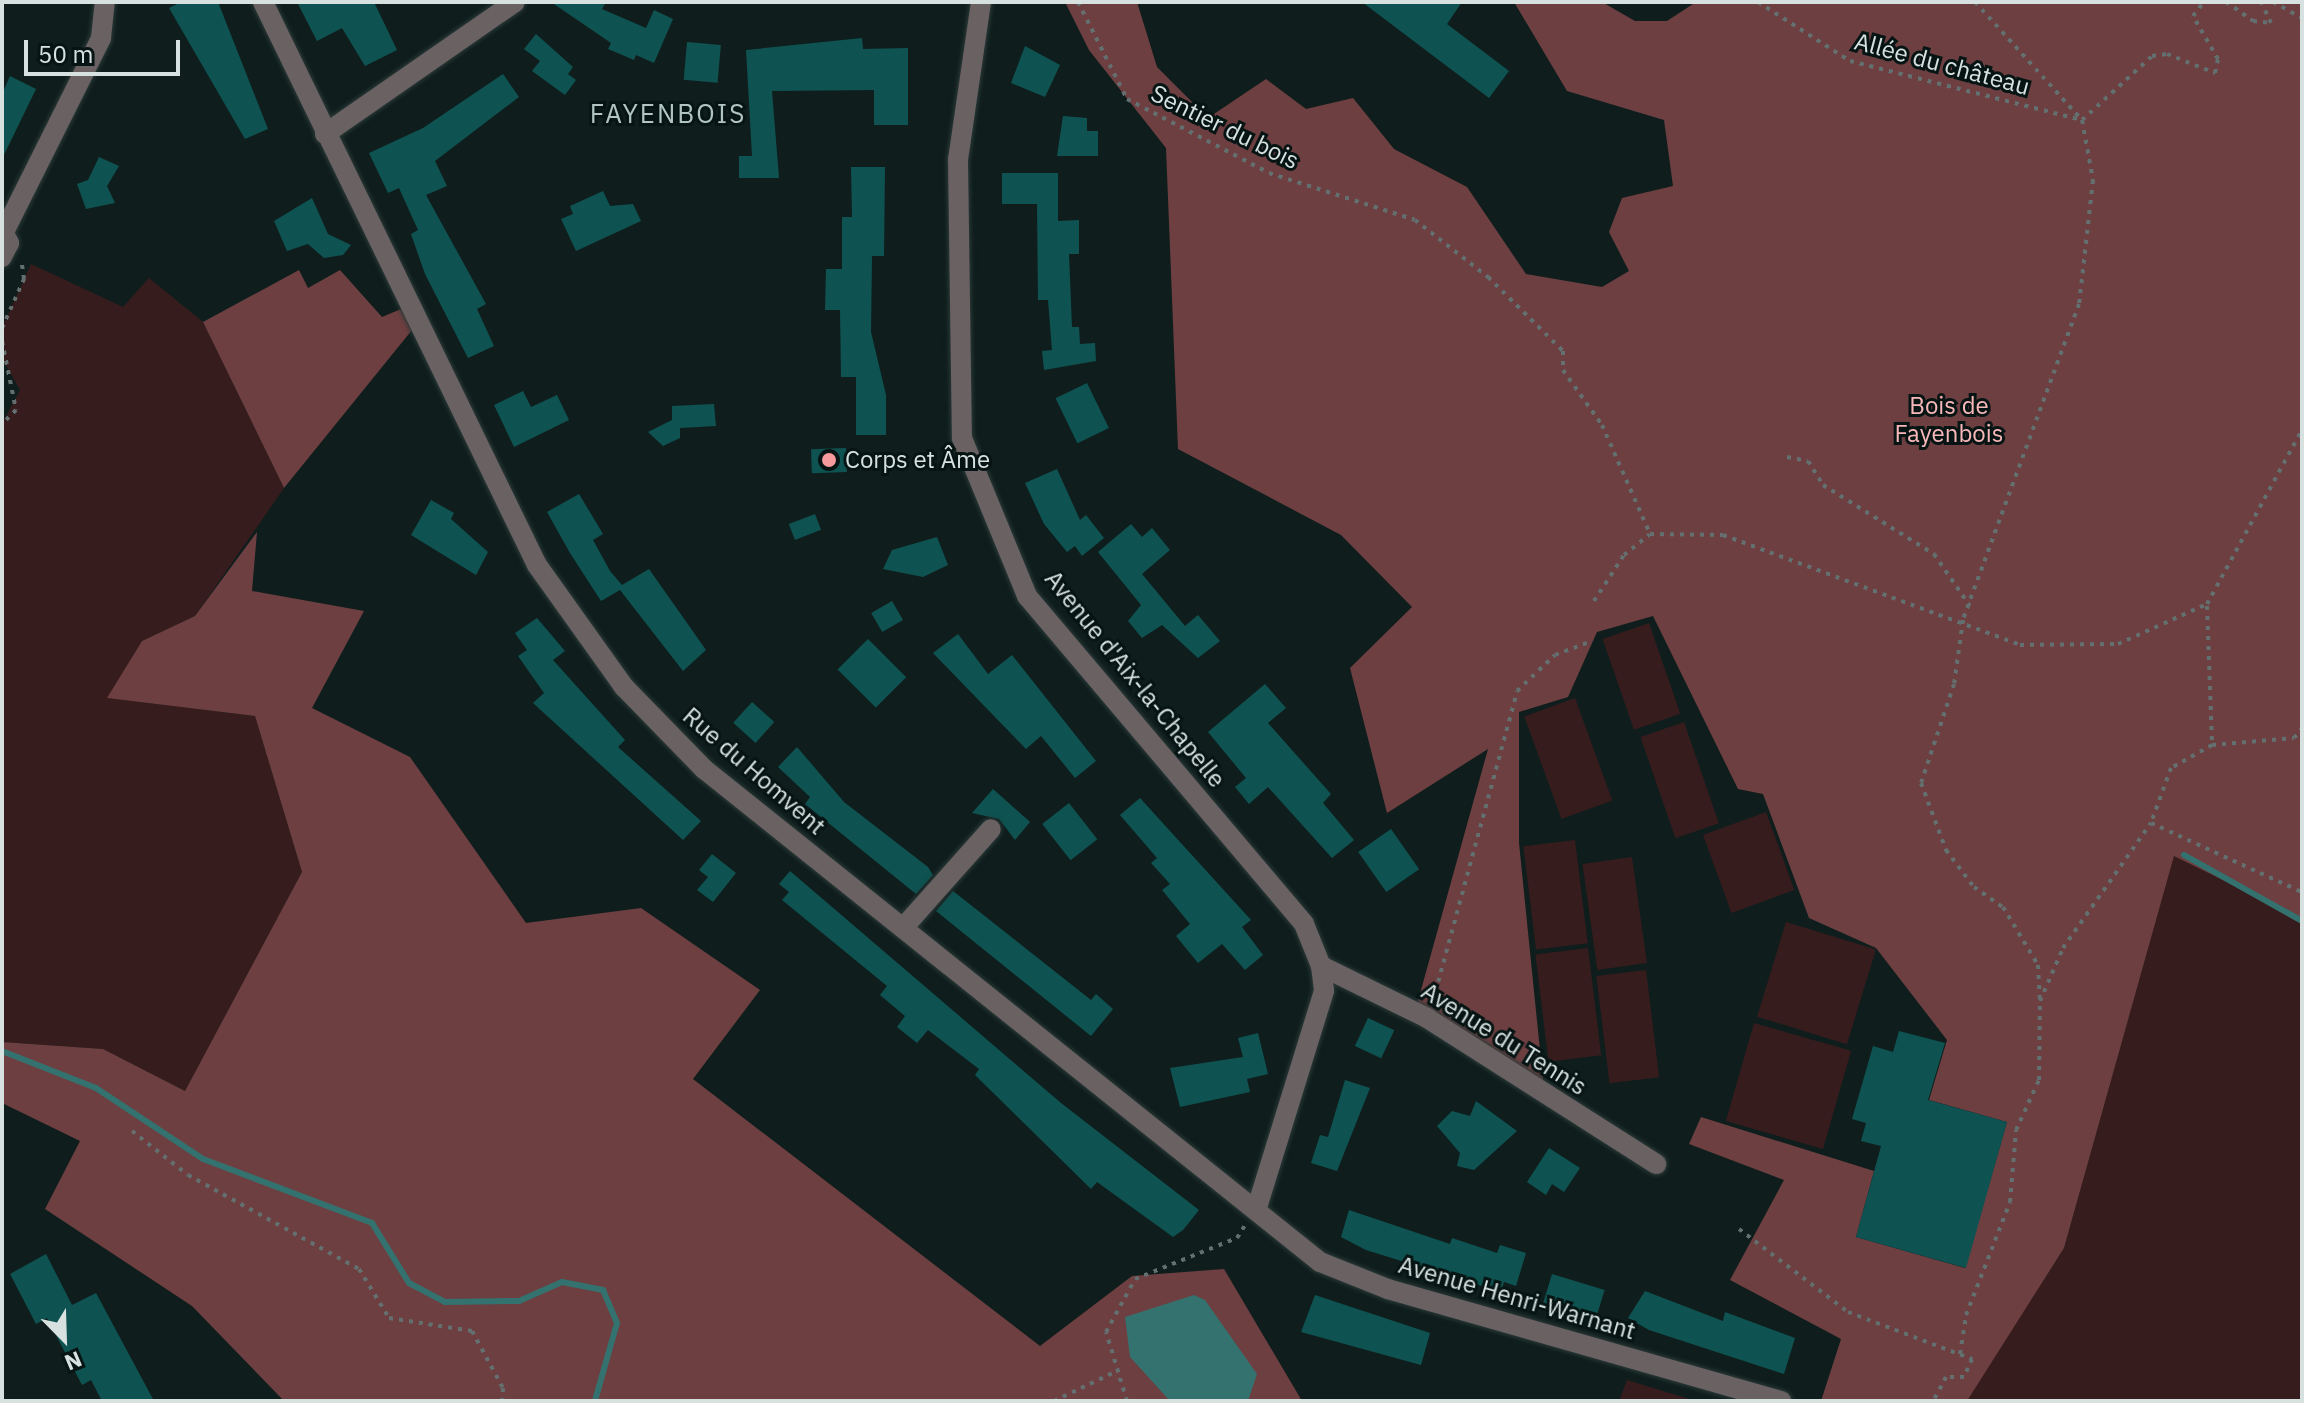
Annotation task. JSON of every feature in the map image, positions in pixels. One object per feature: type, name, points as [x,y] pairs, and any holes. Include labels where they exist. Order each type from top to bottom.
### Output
[{"type":"street","points":[[2,257],[3,231],[101,38],[105,2]]},
{"type":"street","name":"Rue du Homvent","points":[[263,2],[537,565],[624,687],[704,769],[1256,1210]]},
{"type":"street","points":[[325,134],[515,2]]},
{"type":"street","name":"Avenue d'Aix-la-Chapelle","points":[[981,2],[958,159],[962,438],[1027,596],[1304,924],[1321,966],[1324,991],[1256,1210]]},
{"type":"street","points":[[903,928],[991,829]]},
{"type":"street","name":"Avenue du Tennis","points":[[1321,966],[1427,1018],[1656,1164]]},
{"type":"street","name":"Avenue Henri-Warnant","points":[[1256,1210],[1320,1262],[1388,1289],[1781,1401]]},
{"type":"path","name":"Sentier du bois","points":[[1078,2],[1127,99],[1189,128],[1269,173],[1415,220],[1488,277],[1563,351],[1563,370],[1602,425],[1650,534]]},
{"type":"path","name":"Allée du château","points":[[1758,2],[1850,61],[2082,120]]},
{"type":"path","points":[[1960,1354],[1966,1315],[2010,1202],[2016,1130],[2039,1080],[2038,965],[2003,907],[1974,887],[1946,850],[1921,783],[1954,684],[1963,620],[2079,304],[2093,180],[2082,120],[1975,2]]},
{"type":"path","points":[[2082,120],[2152,56],[2167,54],[2215,73],[2218,59],[2193,16],[2204,2]]},
{"type":"path","points":[[2226,2],[2253,21],[2271,23],[2261,2]]},
{"type":"path","points":[[2273,2],[2302,18]]},
{"type":"path","points":[[2,328],[24,279],[20,251],[3,231]]},
{"type":"path","points":[[2,341],[16,410],[2,424]]},
{"type":"path","points":[[2212,745],[2207,604],[2302,430]]},
{"type":"path","points":[[1787,457],[1808,461],[1823,485],[1934,554],[1970,606]]},
{"type":"path","points":[[1594,601],[1624,555],[1650,534],[1723,535],[1963,620],[2020,645],[2118,644],[2207,604]]},
{"type":"path","points":[[1427,1018],[1517,691],[1555,655],[1591,641]]},
{"type":"path","points":[[2040,1001],[2063,948],[2151,823],[2171,768],[2212,745],[2294,738],[2302,728]]},
{"type":"path","points":[[2151,823],[2302,892]]},
{"type":"path","points":[[132,1131],[188,1175],[359,1269],[389,1318],[472,1331],[503,1388],[502,1401]]},
{"type":"path","points":[[1127,1401],[1106,1332],[1135,1279],[1237,1238],[1256,1210]]},
{"type":"path","points":[[1739,1229],[1848,1312],[1972,1359],[1964,1377],[1946,1377],[1933,1401]]},
{"type":"path","points":[[1054,1401],[1118,1370]]},
{"type":"shaded area","points":[[31,264],[123,307],[149,278],[203,322],[284,488],[195,616],[142,641],[108,698],[255,716],[302,872],[185,1091],[103,1049],[2,1042],[2,424],[20,390],[2,358],[2,328]]},
{"type":"shaded area","points":[[1649,623],[1680,714],[1634,730],[1603,639]]},
{"type":"shaded area","points":[[1575,698],[1612,800],[1562,819],[1524,716]]},
{"type":"shaded area","points":[[1684,722],[1719,823],[1675,838],[1641,737]]},
{"type":"shaded area","points":[[1766,812],[1794,890],[1731,913],[1703,835]]},
{"type":"shaded area","points":[[1575,840],[1588,943],[1536,950],[1523,846]]},
{"type":"shaded area","points":[[2174,855],[2302,919],[2302,1401],[1966,1401],[2064,1248]]},
{"type":"shaded area","points":[[1632,857],[1647,963],[1597,970],[1582,864]]},
{"type":"shaded area","points":[[1786,922],[1876,949],[1847,1044],[1757,1017]]},
{"type":"shaded area","points":[[1588,948],[1601,1055],[1549,1062],[1535,954]]},
{"type":"shaded area","points":[[1646,970],[1659,1077],[1610,1083],[1596,976]]},
{"type":"shaded area","points":[[1754,1023],[1851,1051],[1823,1149],[1726,1121]]},
{"type":"shaded area","points":[[1627,1380],[1696,1401],[1619,1401]]},
{"type":"green space","name":"Bois de Fayenbois","points":[[1065,2],[1137,2],[1157,67],[1208,118],[1266,79],[1306,109],[1353,98],[1394,149],[1467,187],[1526,274],[1602,287],[1629,271],[1609,232],[1622,198],[1673,186],[1664,120],[1567,91],[1514,2],[1602,2],[1635,21],[1667,21],[1696,2],[2302,2],[2302,919],[2174,856],[2064,1248],[1967,1401],[1821,1401],[1841,1339],[1730,1280],[1784,1180],[1689,1144],[1701,1117],[1874,1171],[1856,1237],[1965,1268],[2007,1122],[1929,1100],[1947,1040],[1876,948],[1809,918],[1763,794],[1738,789],[1653,616],[1597,632],[1568,697],[1519,712],[1519,843],[1544,1090],[1416,1008],[1488,749],[1387,813],[1350,668],[1412,607],[1341,535],[1178,449],[1166,148],[1089,50]]},
{"type":"green space","points":[[299,270],[308,288],[340,270],[382,317],[401,309],[412,330],[284,488],[203,322]]},
{"type":"green space","points":[[257,532],[252,591],[364,611],[312,708],[410,757],[526,923],[641,908],[760,990],[693,1079],[1040,1346],[1132,1276],[1224,1269],[1302,1401],[284,1401],[192,1306],[45,1209],[80,1141],[2,1103],[2,1042],[103,1049],[185,1091],[302,872],[255,716],[107,698],[142,641],[195,616]]},
{"type":"water","points":[[1194,1295],[1205,1300],[1257,1374],[1248,1401],[1170,1401],[1130,1357],[1125,1317]]},
{"type":"building","points":[[181,2],[218,2],[268,129],[245,139],[169,8]]},
{"type":"building","points":[[297,2],[374,2],[397,50],[365,66],[342,28],[317,41]]},
{"type":"building","points":[[551,2],[606,2],[602,9],[646,28],[654,10],[673,19],[654,63],[636,55],[634,60],[608,49],[611,43]]},
{"type":"building","points":[[1362,2],[1462,2],[1447,24],[1509,71],[1489,98]]},
{"type":"building","points":[[536,34],[573,67],[568,74],[576,80],[565,95],[532,71],[540,61],[524,49]]},
{"type":"building","points":[[862,38],[863,49],[908,48],[908,125],[874,125],[874,90],[772,91],[779,178],[739,178],[739,156],[752,156],[746,50]]},
{"type":"building","points":[[687,42],[721,45],[718,83],[684,80]]},
{"type":"building","points":[[1025,46],[1060,65],[1045,97],[1011,83]]},
{"type":"building","points":[[503,74],[519,97],[435,161],[447,186],[426,195],[486,304],[477,309],[494,346],[468,358],[425,274],[411,234],[418,230],[399,188],[388,193],[369,153],[423,128]]},
{"type":"building","points":[[10,76],[36,89],[2,159],[2,94]]},
{"type":"building","points":[[1063,116],[1087,118],[1087,131],[1098,131],[1098,156],[1057,156]]},
{"type":"building","points":[[99,157],[119,166],[107,186],[115,203],[86,209],[77,184],[88,180]]},
{"type":"building","points":[[851,167],[885,167],[884,256],[872,256],[871,332],[886,395],[886,435],[856,435],[856,377],[841,377],[840,310],[825,310],[826,269],[842,269],[842,217],[852,217]]},
{"type":"building","points":[[1002,173],[1058,173],[1058,221],[1079,220],[1079,254],[1069,254],[1072,327],[1079,327],[1080,344],[1095,343],[1096,361],[1044,370],[1042,351],[1052,350],[1048,300],[1038,300],[1037,204],[1002,204]]},
{"type":"building","points":[[603,191],[610,206],[633,204],[641,221],[576,251],[561,219],[573,214],[570,206]]},
{"type":"building","points":[[312,198],[328,234],[351,245],[343,255],[324,258],[308,244],[287,251],[274,221]]},
{"type":"building","points":[[1087,383],[1109,428],[1077,443],[1056,398]]},
{"type":"building","points":[[523,391],[531,407],[557,395],[569,420],[514,447],[494,405]]},
{"type":"building","points":[[714,404],[716,426],[680,428],[680,438],[663,446],[648,432],[672,420],[672,406]]},
{"type":"building","name":"Corps et Âme","points":[[846,448],[847,472],[812,473],[811,449]]},
{"type":"building","points":[[1057,469],[1080,520],[1086,515],[1104,538],[1082,556],[1075,546],[1067,552],[1044,524],[1025,483]]},
{"type":"building","points":[[579,494],[603,534],[593,540],[610,571],[622,585],[649,569],[706,650],[683,671],[620,590],[601,601],[570,553],[547,512]]},
{"type":"building","points":[[431,500],[454,513],[451,519],[488,552],[476,575],[411,535]]},
{"type":"building","points":[[815,514],[821,530],[795,540],[789,524]]},
{"type":"building","points":[[1131,524],[1142,537],[1152,528],[1170,550],[1142,574],[1185,626],[1198,615],[1220,641],[1198,658],[1162,625],[1142,638],[1128,621],[1141,605],[1098,552]]},
{"type":"building","points":[[937,537],[948,565],[923,577],[883,569],[892,550]]},
{"type":"building","points":[[892,601],[903,620],[882,632],[871,613]]},
{"type":"building","points":[[537,618],[565,651],[553,660],[625,740],[618,747],[701,821],[683,840],[533,703],[544,693],[518,656],[527,650],[515,633]]},
{"type":"building","points":[[958,634],[988,674],[1012,655],[1096,761],[1075,778],[1041,736],[1026,749],[933,653]]},
{"type":"building","points":[[868,639],[906,677],[876,708],[838,669]]},
{"type":"building","points":[[1265,684],[1286,708],[1268,723],[1331,794],[1323,803],[1354,840],[1332,858],[1268,787],[1249,804],[1235,787],[1246,778],[1208,732]]},
{"type":"building","points":[[752,702],[774,722],[756,743],[733,723]]},
{"type":"building","points":[[797,747],[844,802],[928,867],[933,875],[916,894],[805,804],[810,797],[778,767]]},
{"type":"building","points":[[993,789],[1030,822],[1015,840],[999,819],[972,813]]},
{"type":"building","points":[[1140,798],[1251,920],[1242,927],[1263,955],[1245,970],[1222,944],[1198,963],[1176,936],[1190,924],[1162,890],[1170,884],[1151,863],[1157,858],[1120,815]]},
{"type":"building","points":[[1069,803],[1097,839],[1071,860],[1042,824]]},
{"type":"building","points":[[1391,829],[1419,869],[1386,892],[1358,852]]},
{"type":"building","points":[[712,854],[736,873],[713,902],[697,890],[708,877],[699,870]]},
{"type":"building","points":[[790,871],[1061,1103],[1199,1210],[1183,1230],[1173,1237],[1097,1182],[1091,1189],[975,1075],[979,1069],[928,1030],[917,1043],[897,1027],[905,1016],[880,995],[887,986],[782,900],[789,892],[779,884]]},
{"type":"building","points":[[953,891],[1091,1000],[1096,994],[1113,1009],[1091,1036],[936,911]]},
{"type":"building","points":[[1368,1018],[1394,1030],[1381,1058],[1355,1046]]},
{"type":"building","points":[[1899,1031],[1945,1043],[1928,1100],[2007,1122],[1966,1268],[1856,1237],[1881,1146],[1861,1141],[1866,1123],[1852,1119],[1873,1046],[1893,1052]]},
{"type":"building","points":[[1258,1033],[1268,1074],[1247,1079],[1250,1092],[1180,1107],[1170,1068],[1243,1057],[1238,1038]]},
{"type":"building","points":[[1345,1080],[1370,1088],[1337,1171],[1311,1163],[1320,1135],[1328,1137]]},
{"type":"building","points":[[1476,1101],[1517,1131],[1474,1170],[1457,1166],[1460,1153],[1437,1126],[1452,1111],[1470,1116]]},
{"type":"building","points":[[1549,1148],[1580,1168],[1564,1192],[1552,1184],[1546,1195],[1527,1182]]},
{"type":"building","points":[[1349,1210],[1450,1244],[1452,1238],[1497,1253],[1500,1245],[1526,1253],[1516,1286],[1504,1282],[1501,1292],[1366,1250],[1341,1237]]},
{"type":"building","points":[[46,1254],[72,1305],[96,1293],[154,1401],[102,1401],[91,1380],[82,1385],[47,1318],[36,1324],[10,1274]]},
{"type":"building","points":[[1552,1274],[1605,1290],[1596,1320],[1543,1304]]},
{"type":"building","points":[[1645,1291],[1723,1321],[1725,1312],[1795,1338],[1784,1374],[1649,1330],[1628,1318]]},
{"type":"building","points":[[1315,1295],[1430,1333],[1421,1365],[1301,1332]]},
{"type":"waterway","points":[[2184,855],[2302,921]]},
{"type":"waterway","points":[[2,1051],[96,1088],[203,1159],[372,1223],[409,1283],[445,1302],[519,1301],[562,1282],[603,1290],[617,1323],[595,1401]]},
{"type":"place","name":"Corps et Âme","points":[[829,460]]},
{"type":"district","name":"FAYENBOIS","points":[[668,114]]}]
